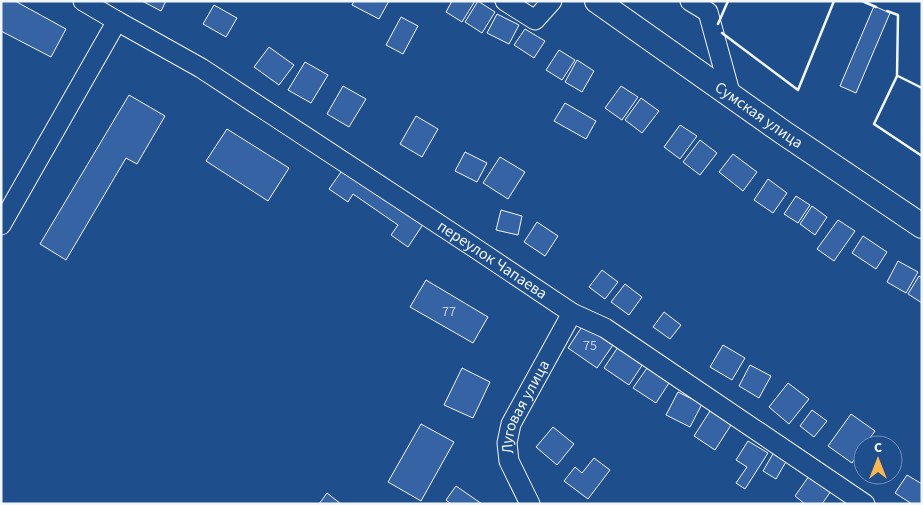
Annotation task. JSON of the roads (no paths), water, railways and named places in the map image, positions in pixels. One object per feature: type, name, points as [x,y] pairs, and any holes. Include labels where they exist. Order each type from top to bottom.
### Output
[{"type":"main road","name":"Сумская улица","points":[[597,1],[731,96],[922,226]]},
{"type":"street","name":"переулок Чапаева","points":[[83,1],[201,68],[572,314],[605,328],[865,504]]},
{"type":"street","points":[[505,1],[535,20],[552,1]]},
{"type":"street","points":[[690,1],[708,12],[731,96]]},
{"type":"street","points":[[1,225],[117,21]]},
{"type":"street","name":"Луговая улица","points":[[530,504],[509,461],[507,443],[511,424],[572,314]]}]
